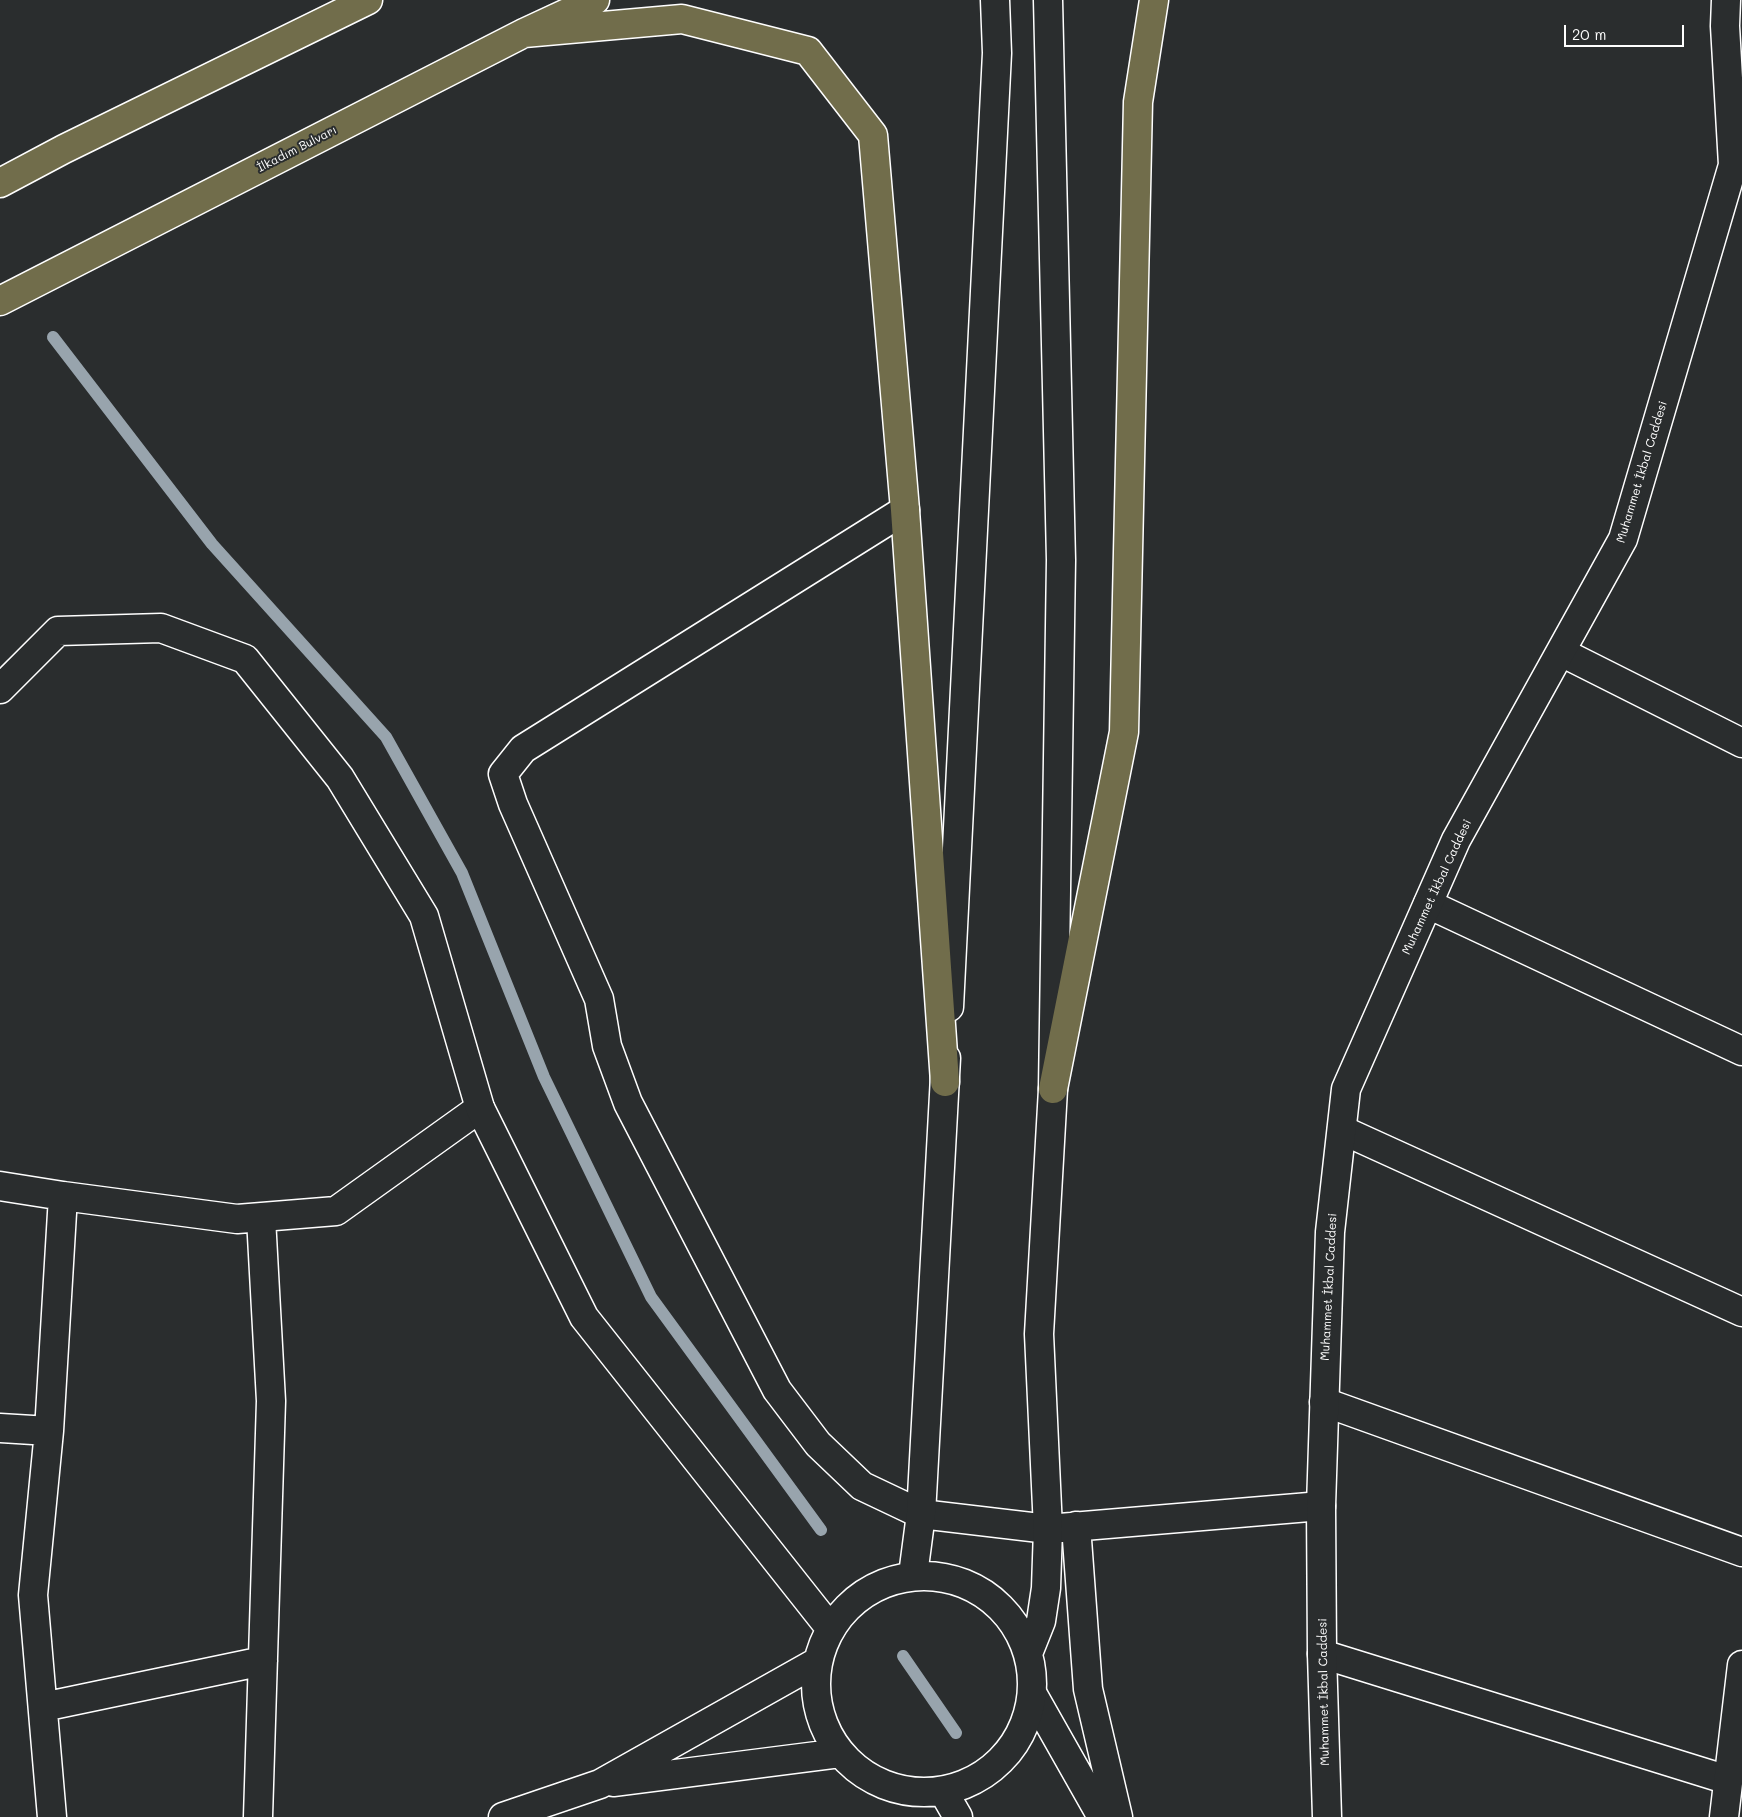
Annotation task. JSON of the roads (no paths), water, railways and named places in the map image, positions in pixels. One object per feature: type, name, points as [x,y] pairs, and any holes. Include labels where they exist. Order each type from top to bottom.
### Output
[{"type":"main road","points":[[0,183],[64,149],[368,0]]},
{"type":"main road","name":"İlkadım Bulvarı","points":[[0,301],[524,34],[596,0]]},
{"type":"main road","points":[[1053,1089],[1124,732],[1138,102],[1154,0]]},
{"type":"main road","points":[[524,34],[682,19],[808,52],[873,135],[905,510],[945,1082]]},
{"type":"street","points":[[913,1575],[921,1514],[945,1082],[997,53],[995,0]]},
{"type":"street","points":[[1029,1651],[1041,1621],[1046,1588],[1048,1529],[1039,1334],[1053,1089],[1061,560],[1048,0]]},
{"type":"street","name":"Muhammet İkbal Caddesi","points":[[1327,1817],[1322,1654],[1321,1506],[1330,1232],[1346,1089],[1456,840],[1623,539],[1737,167],[1725,26],[1726,0]]},
{"type":"street","points":[[905,510],[523,749],[504,774],[513,804],[599,999],[607,1046],[628,1103],[777,1390],[818,1444],[862,1486],[921,1514],[1048,1529],[1321,1506]]},
{"type":"street","points":[[0,689],[58,631],[161,628],[245,659],[340,778],[424,916],[480,1108],[584,1317],[830,1628]]},
{"type":"street","points":[[1560,652],[1742,743]]},
{"type":"street","points":[[1428,904],[1742,1051]]},
{"type":"street","points":[[0,1186],[237,1219],[336,1211],[480,1108]]},
{"type":"street","points":[[1342,1130],[1742,1312]]},
{"type":"street","points":[[52,1817],[33,1595],[49,1431],[63,1196]]},
{"type":"street","points":[[258,1817],[271,1401],[261,1218]]},
{"type":"street","points":[[1324,1402],[1742,1552]]},
{"type":"street","points":[[0,1428],[49,1431]]},
{"type":"street","points":[[1076,1526],[1088,1689],[1118,1817]]},
{"type":"street","points":[[913,1575],[950,1578],[985,1593],[1012,1618],[1029,1651],[1033,1673],[1033,1695],[1026,1723],[1013,1747],[994,1767],[970,1782],[943,1791],[914,1792],[886,1786],[860,1772],[840,1753],[823,1725],[816,1694],[817,1662],[830,1628],[842,1612],[857,1598],[874,1587],[893,1579],[913,1575]]},
{"type":"street","points":[[1322,1654],[1728,1780]]},
{"type":"street","points":[[43,1707],[263,1661]]},
{"type":"street","points":[[503,1817],[600,1784],[817,1662]]},
{"type":"street","points":[[1724,1817],[1742,1665]]},
{"type":"street","points":[[1033,1695],[1102,1817]]},
{"type":"street","points":[[600,1784],[840,1753]]},
{"type":"street","points":[[943,1791],[958,1817]]},
{"type":"waterway","points":[[53,337],[212,544],[386,737],[462,873],[544,1077],[651,1297],[821,1530]]},
{"type":"waterway","points":[[903,1656],[956,1733]]}]
